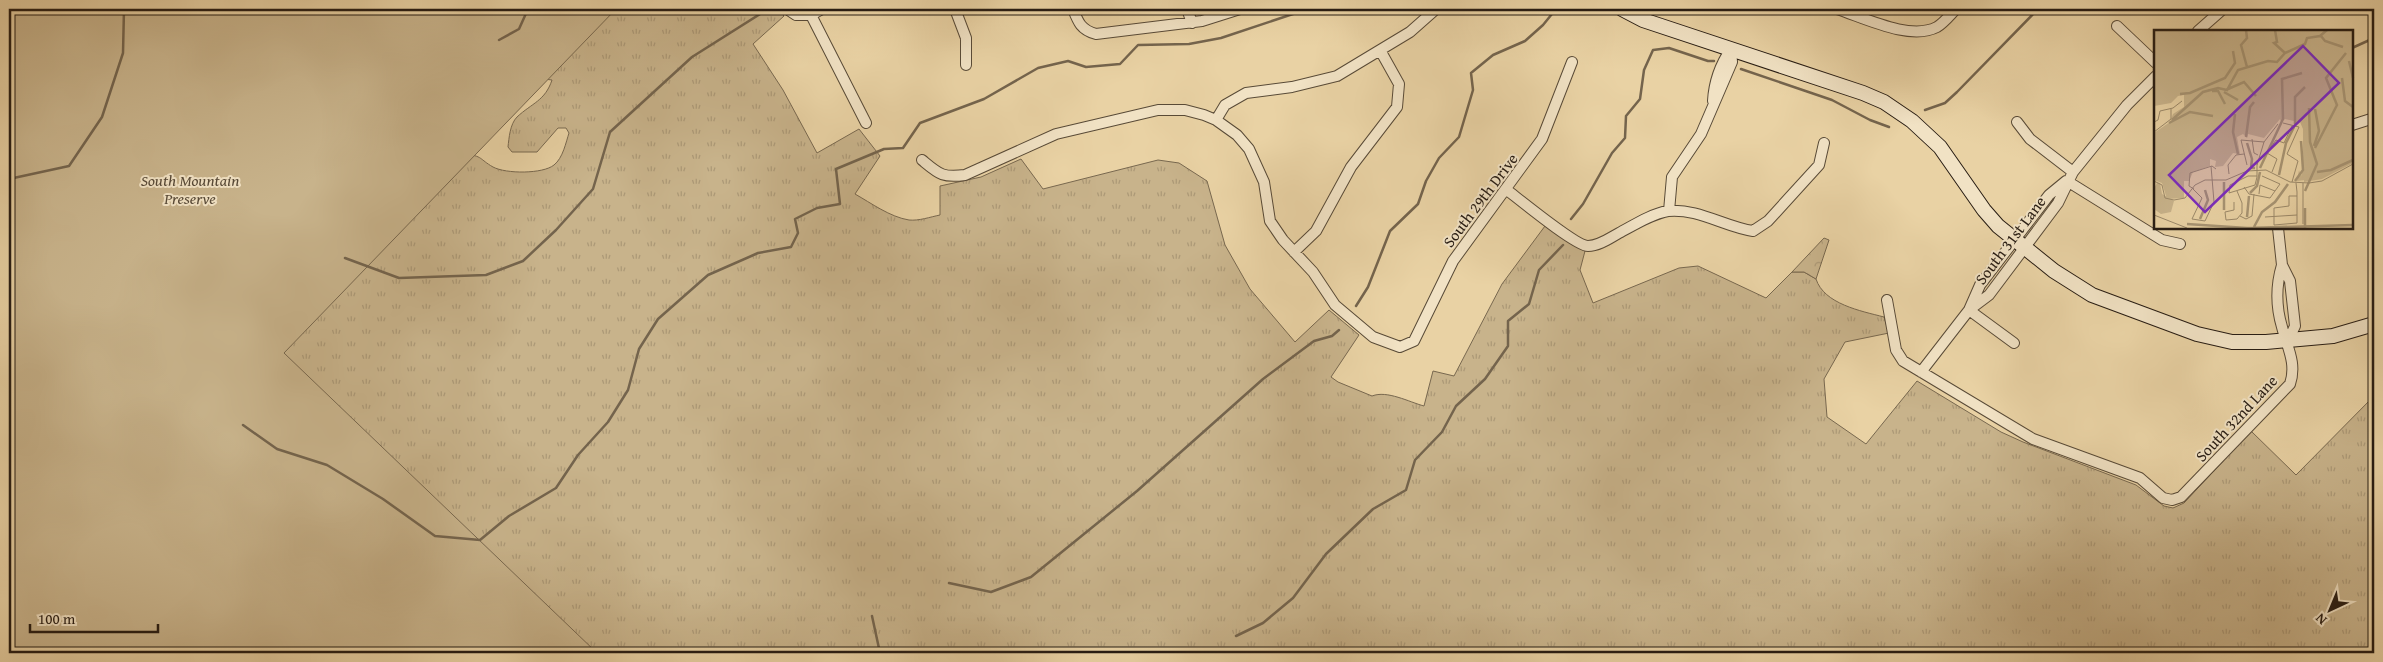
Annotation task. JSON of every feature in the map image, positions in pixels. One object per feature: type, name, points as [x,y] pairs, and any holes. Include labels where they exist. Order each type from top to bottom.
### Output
[{"type":"street","points":[[787,9],[796,15],[811,14],[822,9]]},
{"type":"street","points":[[955,9],[966,38],[966,65]]},
{"type":"street","points":[[1072,9],[1078,23],[1086,32],[1096,34],[1210,20],[1240,9]]},
{"type":"street","points":[[1187,9],[1192,23]]},
{"type":"street","points":[[1216,120],[1225,105],[1246,93],[1292,87],[1337,76],[1410,32],[1436,9]]},
{"type":"street","points":[[1622,9],[1644,20],[1863,93],[1904,115],[1940,147],[1984,210],[2019,244],[2068,281],[2092,295],[2197,334],[2232,342],[2288,341],[2333,336],[2374,324]]},
{"type":"street","points":[[1837,9],[1903,30],[1920,33],[1938,27],[1956,9]]},
{"type":"street","points":[[2199,30],[2224,9]]},
{"type":"street","points":[[811,14],[866,123]]},
{"type":"street","points":[[2117,26],[2154,61]]},
{"type":"street","points":[[1669,211],[1672,177],[1685,155],[1697,142],[1712,104],[1716,80],[1723,60],[1731,49]]},
{"type":"street","points":[[922,160],[943,176],[966,175],[1056,134],[1158,110],[1185,110],[1216,120],[1238,135],[1249,149],[1264,182],[1270,221],[1294,252],[1316,231],[1351,167],[1397,107],[1399,84],[1380,50]]},
{"type":"street","name":"South 29th Drive","points":[[1294,252],[1343,313],[1373,337],[1400,347],[1414,341],[1453,261],[1507,190],[1542,139],[1572,62]]},
{"type":"street","name":"South 31st Lane","points":[[1969,310],[1989,295],[2000,280],[2037,211],[2049,195],[2070,177],[2126,105],[2154,78]]},
{"type":"street","points":[[2353,125],[2374,118]]},
{"type":"street","points":[[2017,122],[2030,139],[2070,177],[2162,240],[2180,244]]},
{"type":"street","points":[[1507,190],[1574,240],[1587,246],[1599,243],[1646,219],[1669,211],[1707,216],[1741,229],[1753,230],[1768,221],[1819,166],[1824,143]]},
{"type":"street","name":"South 31st Lane","points":[[1921,372],[1969,310],[1980,285],[1990,272],[2046,218],[2058,203],[2070,177]]},
{"type":"street","points":[[2037,211],[2046,218]]},
{"type":"street","name":"South 32nd Lane","points":[[1921,372],[2032,439],[2140,478],[2163,498],[2172,500],[2180,498],[2287,389],[2292,378],[2293,367],[2288,341],[2282,327],[2276,283],[2282,265],[2278,229]]},
{"type":"street","points":[[1990,272],[2000,280]]},
{"type":"street","points":[[1887,300],[1899,357],[1921,372]]},
{"type":"street","points":[[1969,310],[2014,343]]},
{"type":"green space","points":[[9,9],[778,9],[784,16],[753,44],[783,90],[817,153],[859,129],[880,156],[855,194],[895,216],[917,220],[940,215],[940,186],[981,177],[1021,159],[1043,189],[1158,160],[1179,163],[1207,181],[1225,245],[1250,289],[1295,342],[1329,310],[1359,335],[1331,377],[1338,382],[1372,396],[1391,395],[1424,406],[1433,371],[1454,376],[1502,284],[1545,226],[1585,251],[1580,270],[1593,303],[1679,268],[1698,266],[1766,298],[1792,272],[1804,272],[1816,279],[1820,288],[1835,300],[1854,309],[1884,317],[1889,333],[1845,342],[1824,379],[1827,417],[1866,444],[1917,381],[2001,432],[2136,485],[2164,506],[2173,508],[2184,503],[2251,431],[2296,475],[2374,396],[2374,653],[9,653]],"holes":[[[544,79],[552,80],[546,93],[517,117],[513,123],[508,147],[512,152],[537,152],[558,128],[566,128],[569,133],[562,154],[554,165],[542,170],[506,171],[493,167],[478,157],[465,154]]]},
{"type":"green space","name":"South Mountain Preserve","points":[[9,9],[616,9],[284,353],[597,653],[9,653]]},
{"type":"green space","points":[[1824,238],[1829,240],[1816,279],[1804,272],[1792,272]]},
{"type":"waterway","points":[[9,179],[69,166],[102,117],[123,53],[124,9]]},
{"type":"waterway","points":[[499,40],[519,29],[528,9]]},
{"type":"waterway","points":[[345,258],[399,278],[486,275],[523,261],[556,230],[593,189],[610,132],[692,57],[768,9]]},
{"type":"waterway","points":[[243,425],[277,449],[327,465],[383,499],[435,536],[480,540],[509,516],[556,488],[578,455],[608,422],[628,390],[639,349],[658,319],[708,275],[758,253],[791,247],[798,233],[795,219],[817,208],[840,204],[836,169],[884,149],[903,148],[920,123],[984,99],[1038,68],[1068,61],[1086,67],[1120,64],[1138,45],[1189,44],[1221,38],[1308,9]]},
{"type":"waterway","points":[[1356,306],[1368,287],[1390,231],[1418,204],[1426,181],[1439,158],[1459,137],[1473,90],[1471,73],[1493,55],[1525,41],[1543,25],[1556,9]]},
{"type":"waterway","points":[[1925,110],[1945,103],[2038,9]]},
{"type":"waterway","points":[[2353,48],[2374,38]]},
{"type":"waterway","points":[[1571,219],[1583,204],[1612,153],[1625,138],[1626,116],[1640,99],[1644,70],[1653,50],[1669,48],[1708,61],[1714,61]]},
{"type":"waterway","points":[[1741,69],[1832,100],[1870,120],[1889,127]]},
{"type":"waterway","points":[[1236,636],[1263,623],[1293,598],[1326,554],[1373,509],[1406,490],[1415,460],[1442,432],[1456,406],[1485,379],[1508,346],[1508,321],[1529,304],[1539,270],[1563,245]]},
{"type":"waterway","points":[[949,583],[991,592],[1031,577],[1137,491],[1263,379],[1314,341],[1332,336],[1339,330]]},
{"type":"waterway","points":[[872,616],[880,653]]}]
